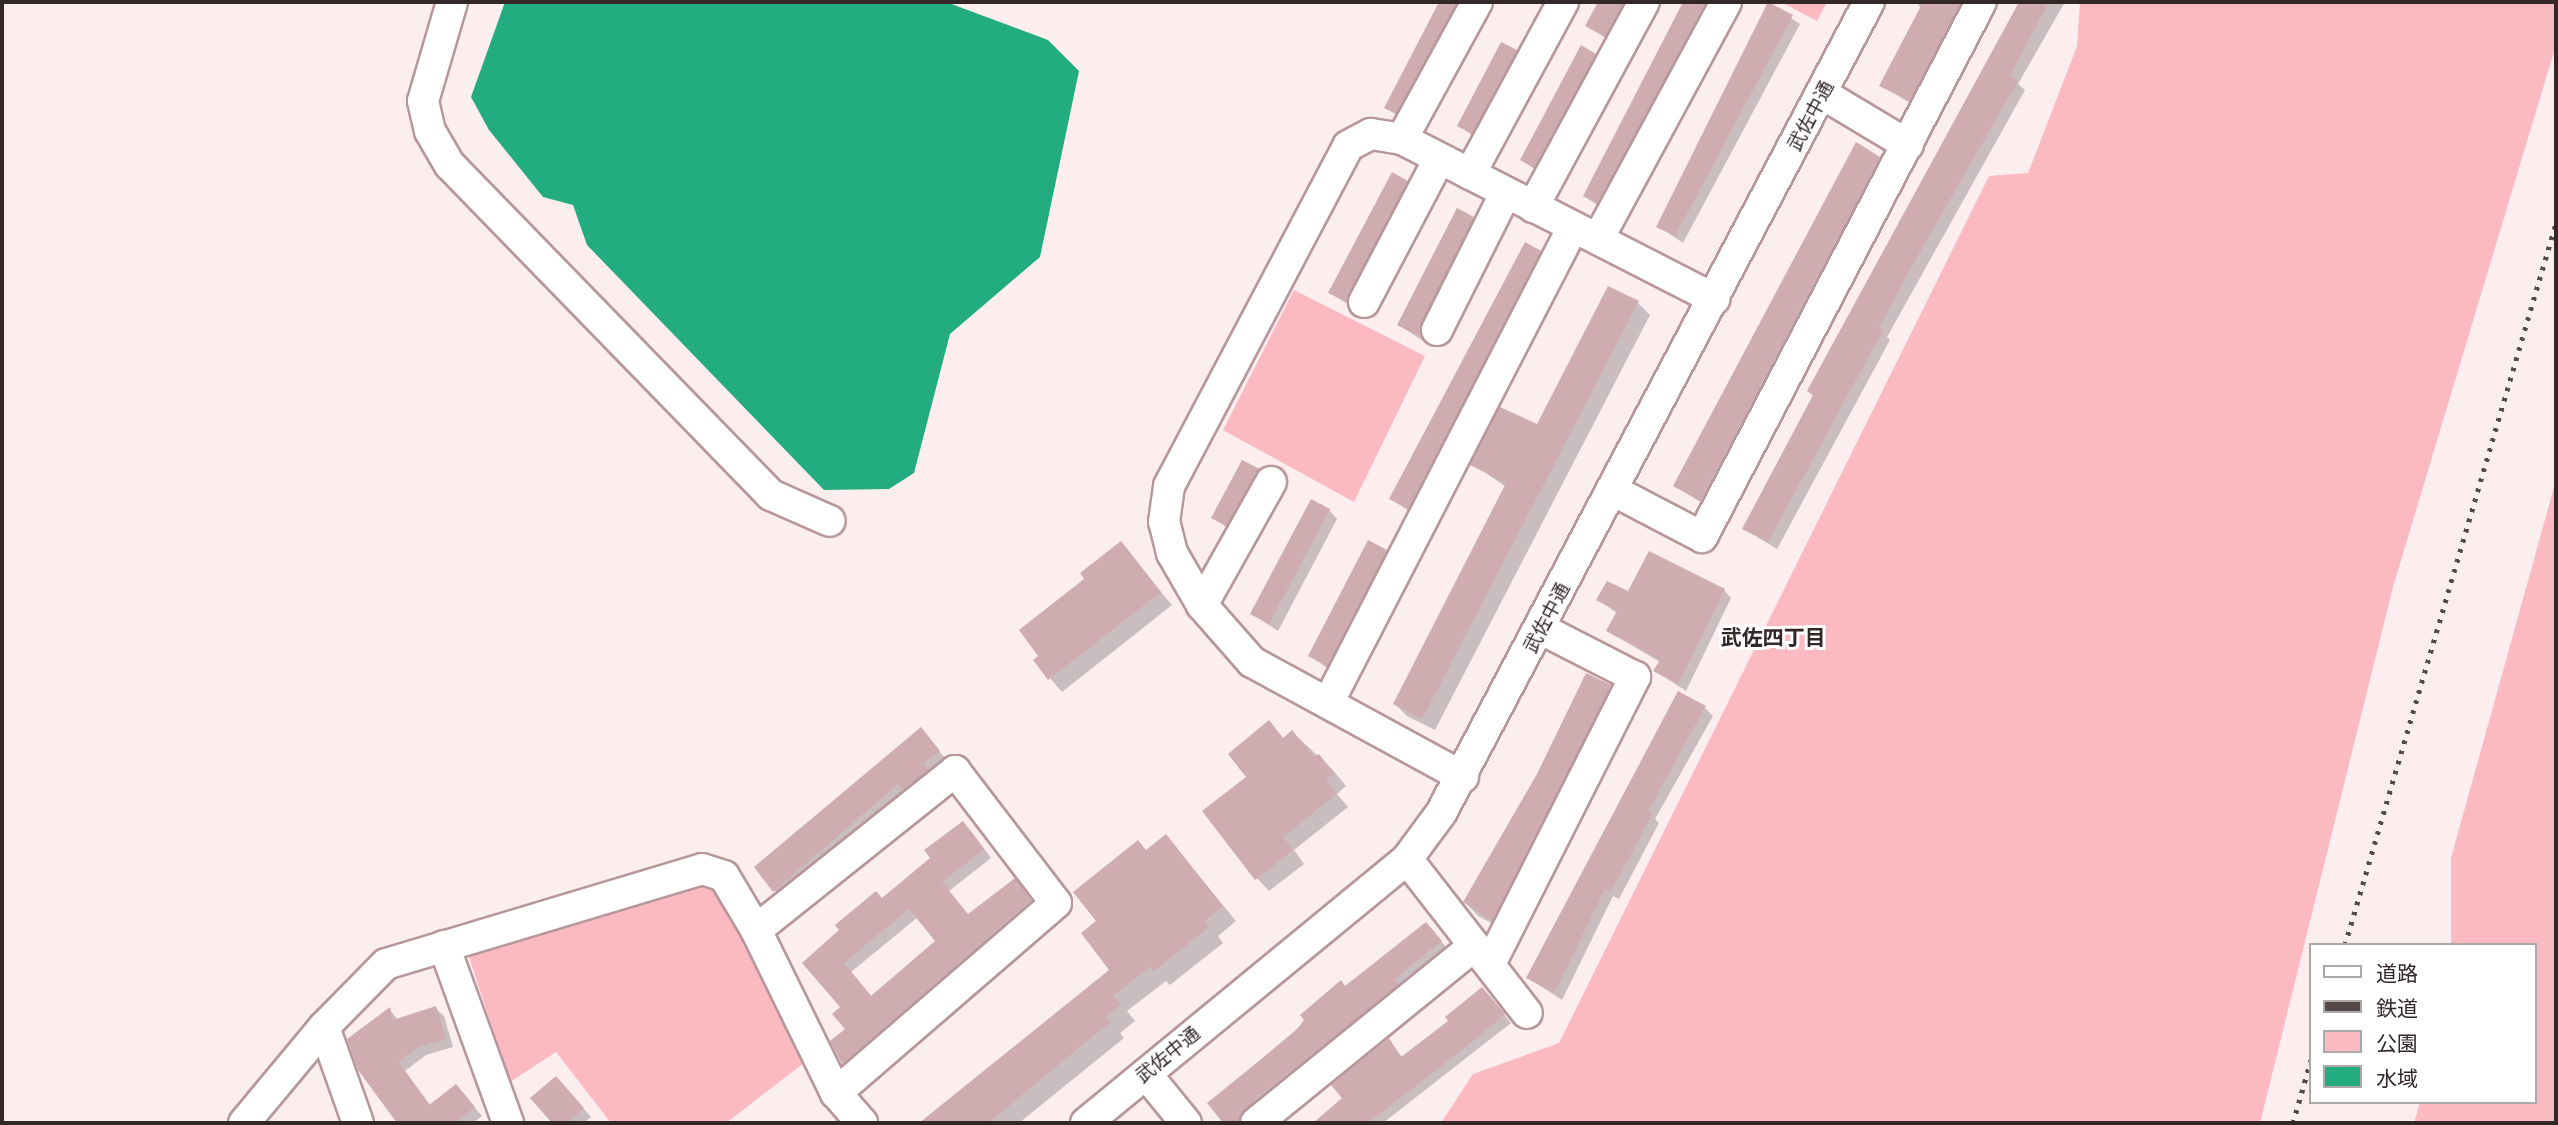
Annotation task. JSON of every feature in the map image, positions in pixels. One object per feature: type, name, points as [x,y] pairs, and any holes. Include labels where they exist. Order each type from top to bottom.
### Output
[{"type":"street","points":[[452,2],[423,101],[430,131],[450,165],[771,495],[830,521]]},
{"type":"street","points":[[1402,139],[1476,2]]},
{"type":"street","points":[[1470,174],[1563,2]]},
{"type":"street","points":[[1533,207],[1644,2]]},
{"type":"street","points":[[1328,703],[1586,233],[1726,2]]},
{"type":"street","name":"武佐中通","points":[[1086,1123],[1407,859],[1463,777],[1823,94],[1868,2]]},
{"type":"street","points":[[1614,491],[1702,537],[1981,2]]},
{"type":"street","points":[[1823,94],[1908,145]]},
{"type":"street","points":[[1463,777],[1252,663],[1202,605],[1172,553],[1164,522],[1169,486],[1348,146],[1371,134],[1402,139],[1714,299]]},
{"type":"street","points":[[1364,302],[1439,159]]},
{"type":"street","points":[[1437,330],[1506,192]]},
{"type":"street","points":[[1202,605],[1270,482]]},
{"type":"street","points":[[1256,1123],[1482,955],[1635,677],[1541,629]]},
{"type":"street","points":[[756,930],[955,771],[1056,903],[836,1093]]},
{"type":"street","points":[[1407,859],[1527,1013]]},
{"type":"street","points":[[256,1117],[324,1027],[386,964],[702,869],[724,876],[756,930],[836,1093],[862,1123]]},
{"type":"street","points":[[444,946],[508,1123]]},
{"type":"street","points":[[324,1027],[358,1123]]},
{"type":"street","points":[[1146,1074],[1186,1123]]},
{"type":"green space","points":[[1781,2],[1827,2],[1817,21]]},
{"type":"green space","points":[[2080,2],[2556,2],[2556,45],[2393,587],[2260,1123],[1441,1123],[1473,1074],[1559,1043],[1989,176],[2028,173],[2077,46]]},
{"type":"green space","points":[[1294,290],[1425,356],[1354,502],[1223,430]]},
{"type":"green space","points":[[2556,480],[2556,1123],[2414,1123],[2419,1104],[2537,1104],[2537,943],[2451,943],[2451,858]]},
{"type":"green space","points":[[687,880],[723,890],[804,1063],[726,1123],[611,1123],[556,1052],[510,1082],[468,954]]},
{"type":"water","points":[[505,2],[946,2],[1048,40],[1079,71],[1040,257],[950,334],[914,473],[889,489],[824,490],[587,245],[573,205],[543,197],[489,130],[471,97]]},
{"type":"building","points":[[1439,2],[1457,2],[1396,114],[1384,108]]},
{"type":"building","points":[[1598,2],[1624,2],[1605,37],[1585,26]]},
{"type":"building","points":[[1683,2],[1706,2],[1597,204],[1583,196]]},
{"type":"building","points":[[1768,2],[1793,15],[1675,236],[1656,227]]},
{"type":"building","points":[[1923,2],[1961,2],[1910,101],[1879,86]]},
{"type":"building","points":[[2019,2],[2049,2],[2010,76],[2018,81],[1909,271],[1879,328],[1883,330],[1768,542],[1742,529],[1813,395],[1807,391]]},
{"type":"building","points":[[1501,42],[1517,50],[1472,134],[1457,126]]},
{"type":"building","points":[[1581,45],[1596,54],[1534,168],[1520,160]]},
{"type":"building","points":[[1856,142],[1880,157],[1700,501],[1673,486]]},
{"type":"building","points":[[1392,172],[1408,181],[1347,302],[1328,293]]},
{"type":"building","points":[[1457,208],[1474,217],[1418,336],[1397,325]]},
{"type":"building","points":[[1525,242],[1541,251],[1408,509],[1389,499]]},
{"type":"building","points":[[1608,286],[1639,301],[1422,719],[1393,704],[1506,483],[1470,465],[1500,407],[1537,424]]},
{"type":"building","points":[[1242,460],[1260,469],[1226,526],[1211,518]]},
{"type":"building","points":[[1311,499],[1330,509],[1269,624],[1250,614]]},
{"type":"building","points":[[1368,540],[1387,550],[1327,666],[1308,656]]},
{"type":"building","points":[[1121,541],[1161,592],[1048,680],[1033,660],[1038,656],[1019,630],[1084,579],[1080,573]]},
{"type":"building","points":[[1649,551],[1725,589],[1678,684],[1653,671],[1660,660],[1606,631],[1617,611],[1596,600],[1607,581],[1628,591]]},
{"type":"building","points":[[1586,673],[1611,685],[1492,921],[1463,902],[1537,774]]},
{"type":"building","points":[[1678,691],[1706,706],[1648,811],[1652,814],[1611,892],[1605,889],[1554,993],[1526,978]]},
{"type":"building","points":[[1269,720],[1283,738],[1292,730],[1314,757],[1319,754],[1334,773],[1326,780],[1336,794],[1283,837],[1293,850],[1255,880],[1202,811],[1246,777],[1228,754]]},
{"type":"building","points":[[921,727],[940,751],[923,764],[928,770],[903,790],[898,784],[773,892],[754,867]]},
{"type":"building","points":[[963,821],[984,849],[942,882],[968,914],[1015,878],[1031,900],[842,1064],[830,1041],[845,1029],[832,1014],[840,1007],[802,963],[839,930],[835,925],[876,891],[882,898],[930,858],[924,850]],"holes":[[[909,909],[935,941],[871,996],[844,963]]]},
{"type":"building","points":[[1166,834],[1223,906],[1204,921],[1209,927],[1154,971],[1150,967],[1113,996],[1121,1005],[1106,1017],[1110,1022],[988,1123],[919,1123],[1109,970],[1081,933],[1096,921],[1073,892],[1138,840],[1146,850]]},
{"type":"building","points":[[1426,922],[1442,941],[1394,979],[1398,984],[1369,1009],[1254,1100],[1239,1123],[1223,1123],[1207,1103],[1296,1031],[1304,1020],[1300,1015],[1341,980],[1345,986]]},
{"type":"building","points":[[1482,987],[1505,1014],[1468,1045],[1368,1123],[1313,1123],[1342,1098],[1331,1085],[1389,1038],[1401,1057],[1448,1021],[1445,1017]]},
{"type":"building","points":[[436,1006],[446,1039],[418,1047],[399,1062],[429,1105],[456,1084],[475,1107],[455,1123],[397,1123],[358,1070],[347,1039],[390,1007],[393,1020]]},
{"type":"building","points":[[556,1076],[584,1108],[566,1123],[552,1123],[530,1098]]},
{"type":"railway","points":[[2346,943],[2556,223]]},
{"type":"railway","points":[[2293,1123],[2310,1064]]},
{"type":"district","name":"武佐四丁目","points":[[1773,638]]}]
